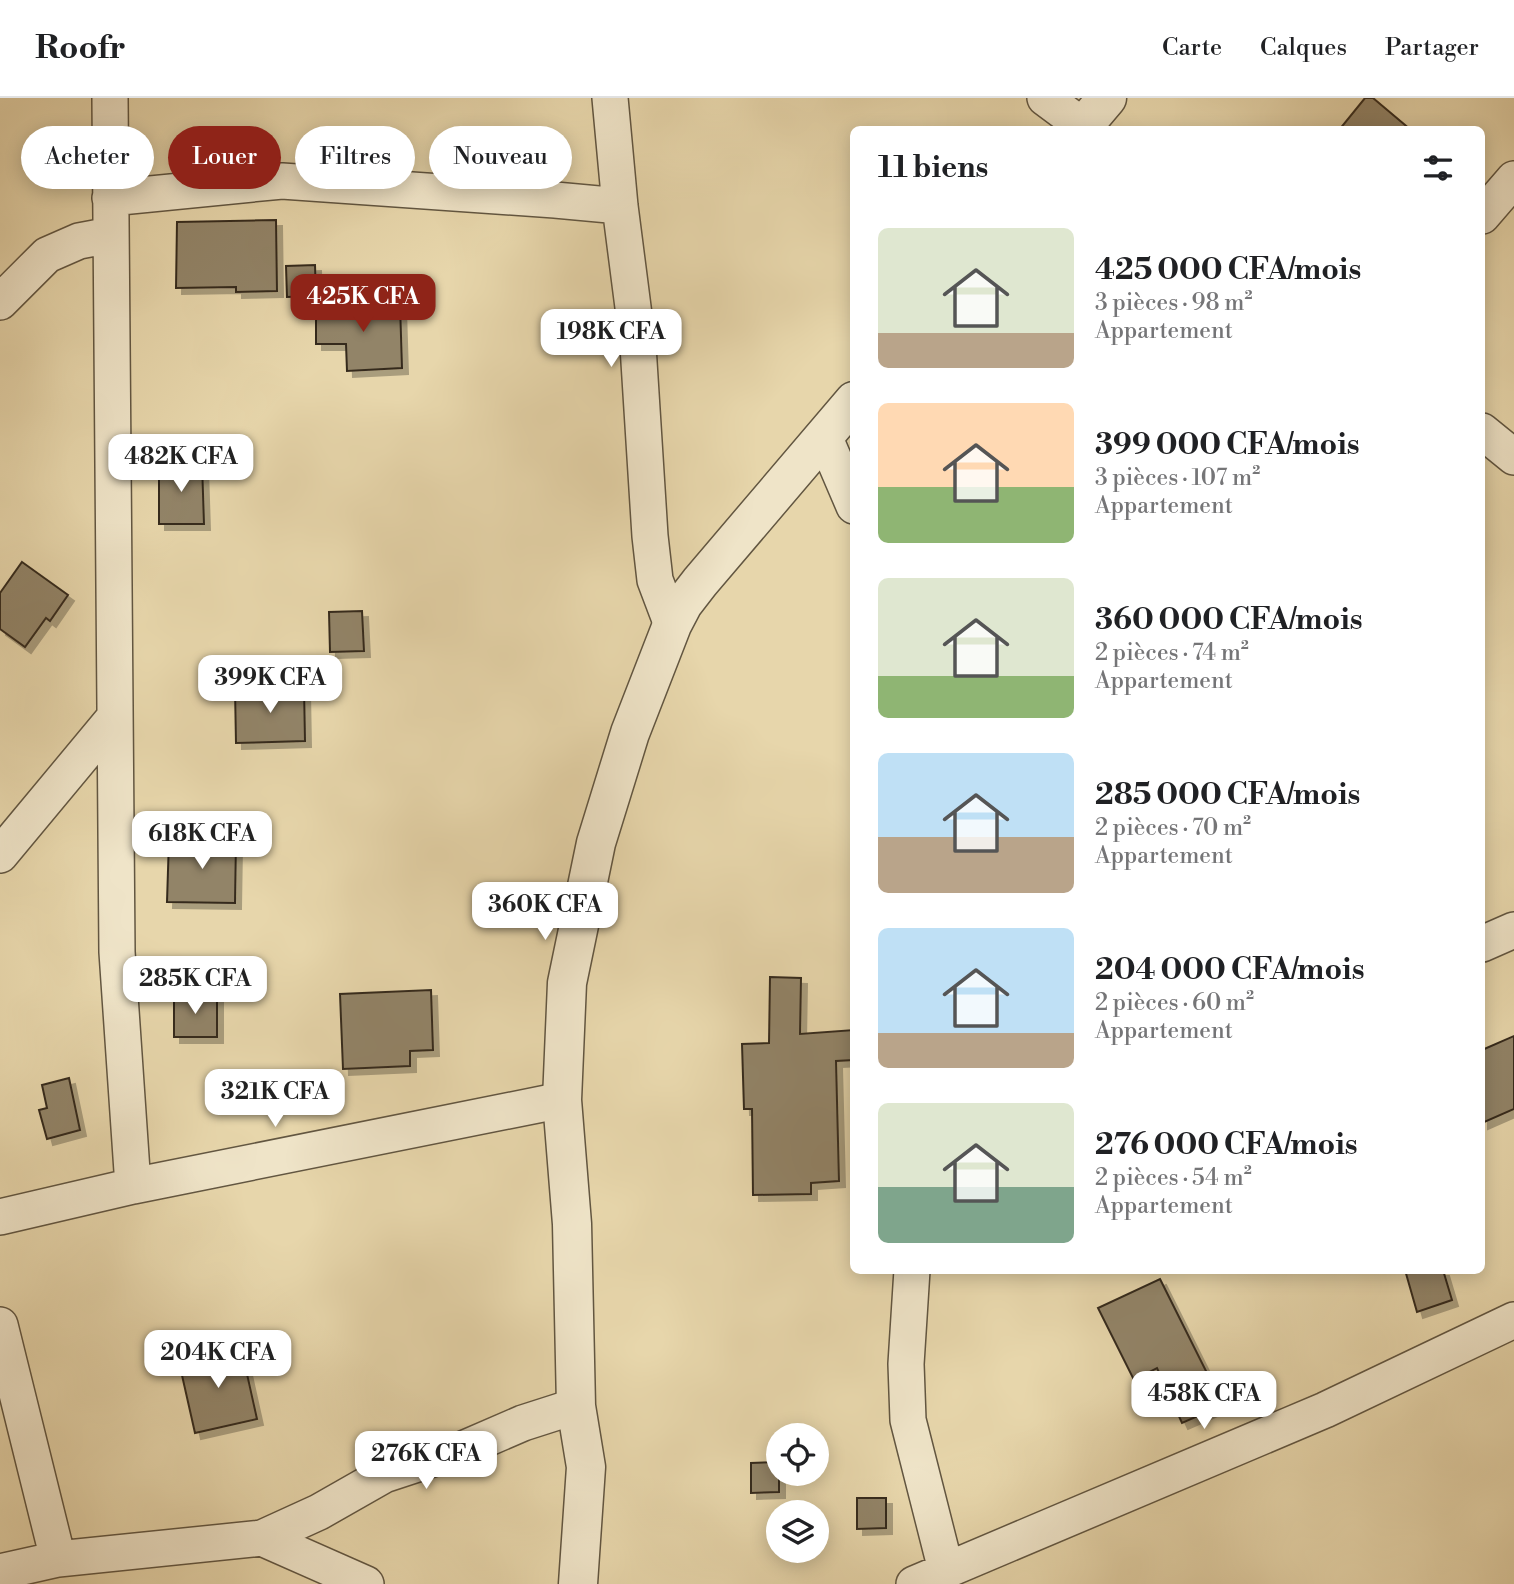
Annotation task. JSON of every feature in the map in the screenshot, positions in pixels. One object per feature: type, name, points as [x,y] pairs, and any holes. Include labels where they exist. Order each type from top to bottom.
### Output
[{"type":"street","points":[[110,98],[117,952],[133,1186]]},
{"type":"street","points":[[610,98],[620,206],[638,346],[655,580],[672,625]]},
{"type":"street","points":[[1045,98],[1090,121]]},
{"type":"street","points":[[1485,213],[1514,179]]},
{"type":"street","points":[[110,198],[282,181],[620,206]]},
{"type":"street","points":[[0,302],[47,255],[79,241],[111,235]]},
{"type":"street","points":[[578,1584],[586,1467],[576,1406],[572,1224],[562,1100],[567,983],[596,843],[630,733],[672,625],[683,604],[850,406]]},
{"type":"street","points":[[1485,433],[1514,457]]},
{"type":"street","points":[[824,436],[850,497]]},
{"type":"street","points":[[0,855],[114,718]]},
{"type":"street","points":[[1485,943],[1514,930]]},
{"type":"street","points":[[0,1217],[133,1186],[562,1100]]},
{"type":"street","points":[[912,1274],[906,1364],[908,1420],[946,1570]]},
{"type":"street","points":[[914,1584],[1325,1410],[1514,1320]]},
{"type":"street","points":[[0,1325],[58,1559]]},
{"type":"street","points":[[0,1572],[58,1559],[262,1538],[319,1512],[384,1475],[463,1449],[523,1423],[576,1406]]},
{"type":"street","points":[[262,1538],[366,1584]]},
{"type":"building","points":[[1365,98],[1373,98],[1406,126],[1342,126]]},
{"type":"building","points":[[276,220],[277,291],[236,292],[236,287],[176,288],[177,222]]},
{"type":"building","points":[[315,265],[316,296],[287,297],[286,266]]},
{"type":"building","points":[[400,304],[402,368],[347,371],[346,344],[316,344],[316,307]]},
{"type":"building","points":[[202,463],[204,524],[159,524],[159,464]]},
{"type":"building","points":[[22,562],[68,595],[50,621],[46,618],[25,647],[0,629],[0,593]]},
{"type":"building","points":[[362,611],[364,651],[330,652],[329,612]]},
{"type":"building","points":[[304,687],[305,741],[236,743],[235,689]]},
{"type":"building","points":[[169,839],[236,841],[235,903],[167,902]]},
{"type":"building","points":[[770,977],[801,978],[800,1034],[850,1030],[850,1060],[836,1061],[839,1181],[811,1183],[811,1194],[753,1195],[752,1109],[744,1109],[742,1044],[769,1043]]},
{"type":"building","points":[[431,990],[433,1050],[410,1051],[410,1066],[343,1069],[340,994]]},
{"type":"building","points":[[174,995],[217,996],[217,1037],[174,1037]]},
{"type":"building","points":[[1514,1036],[1514,1109],[1485,1122],[1485,1049]]},
{"type":"building","points":[[69,1078],[80,1130],[47,1139],[39,1110],[47,1108],[42,1085]]},
{"type":"building","points":[[1406,1274],[1444,1274],[1452,1300],[1417,1312]]},
{"type":"building","points":[[1160,1279],[1223,1405],[1182,1423],[1157,1368],[1134,1380],[1098,1308]]},
{"type":"building","points":[[241,1347],[257,1419],[195,1433],[179,1362]]},
{"type":"building","points":[[766,1462],[766,1486],[779,1486],[779,1492],[751,1493],[751,1463]]},
{"type":"building","points":[[857,1498],[886,1498],[886,1528],[857,1529]]}]
